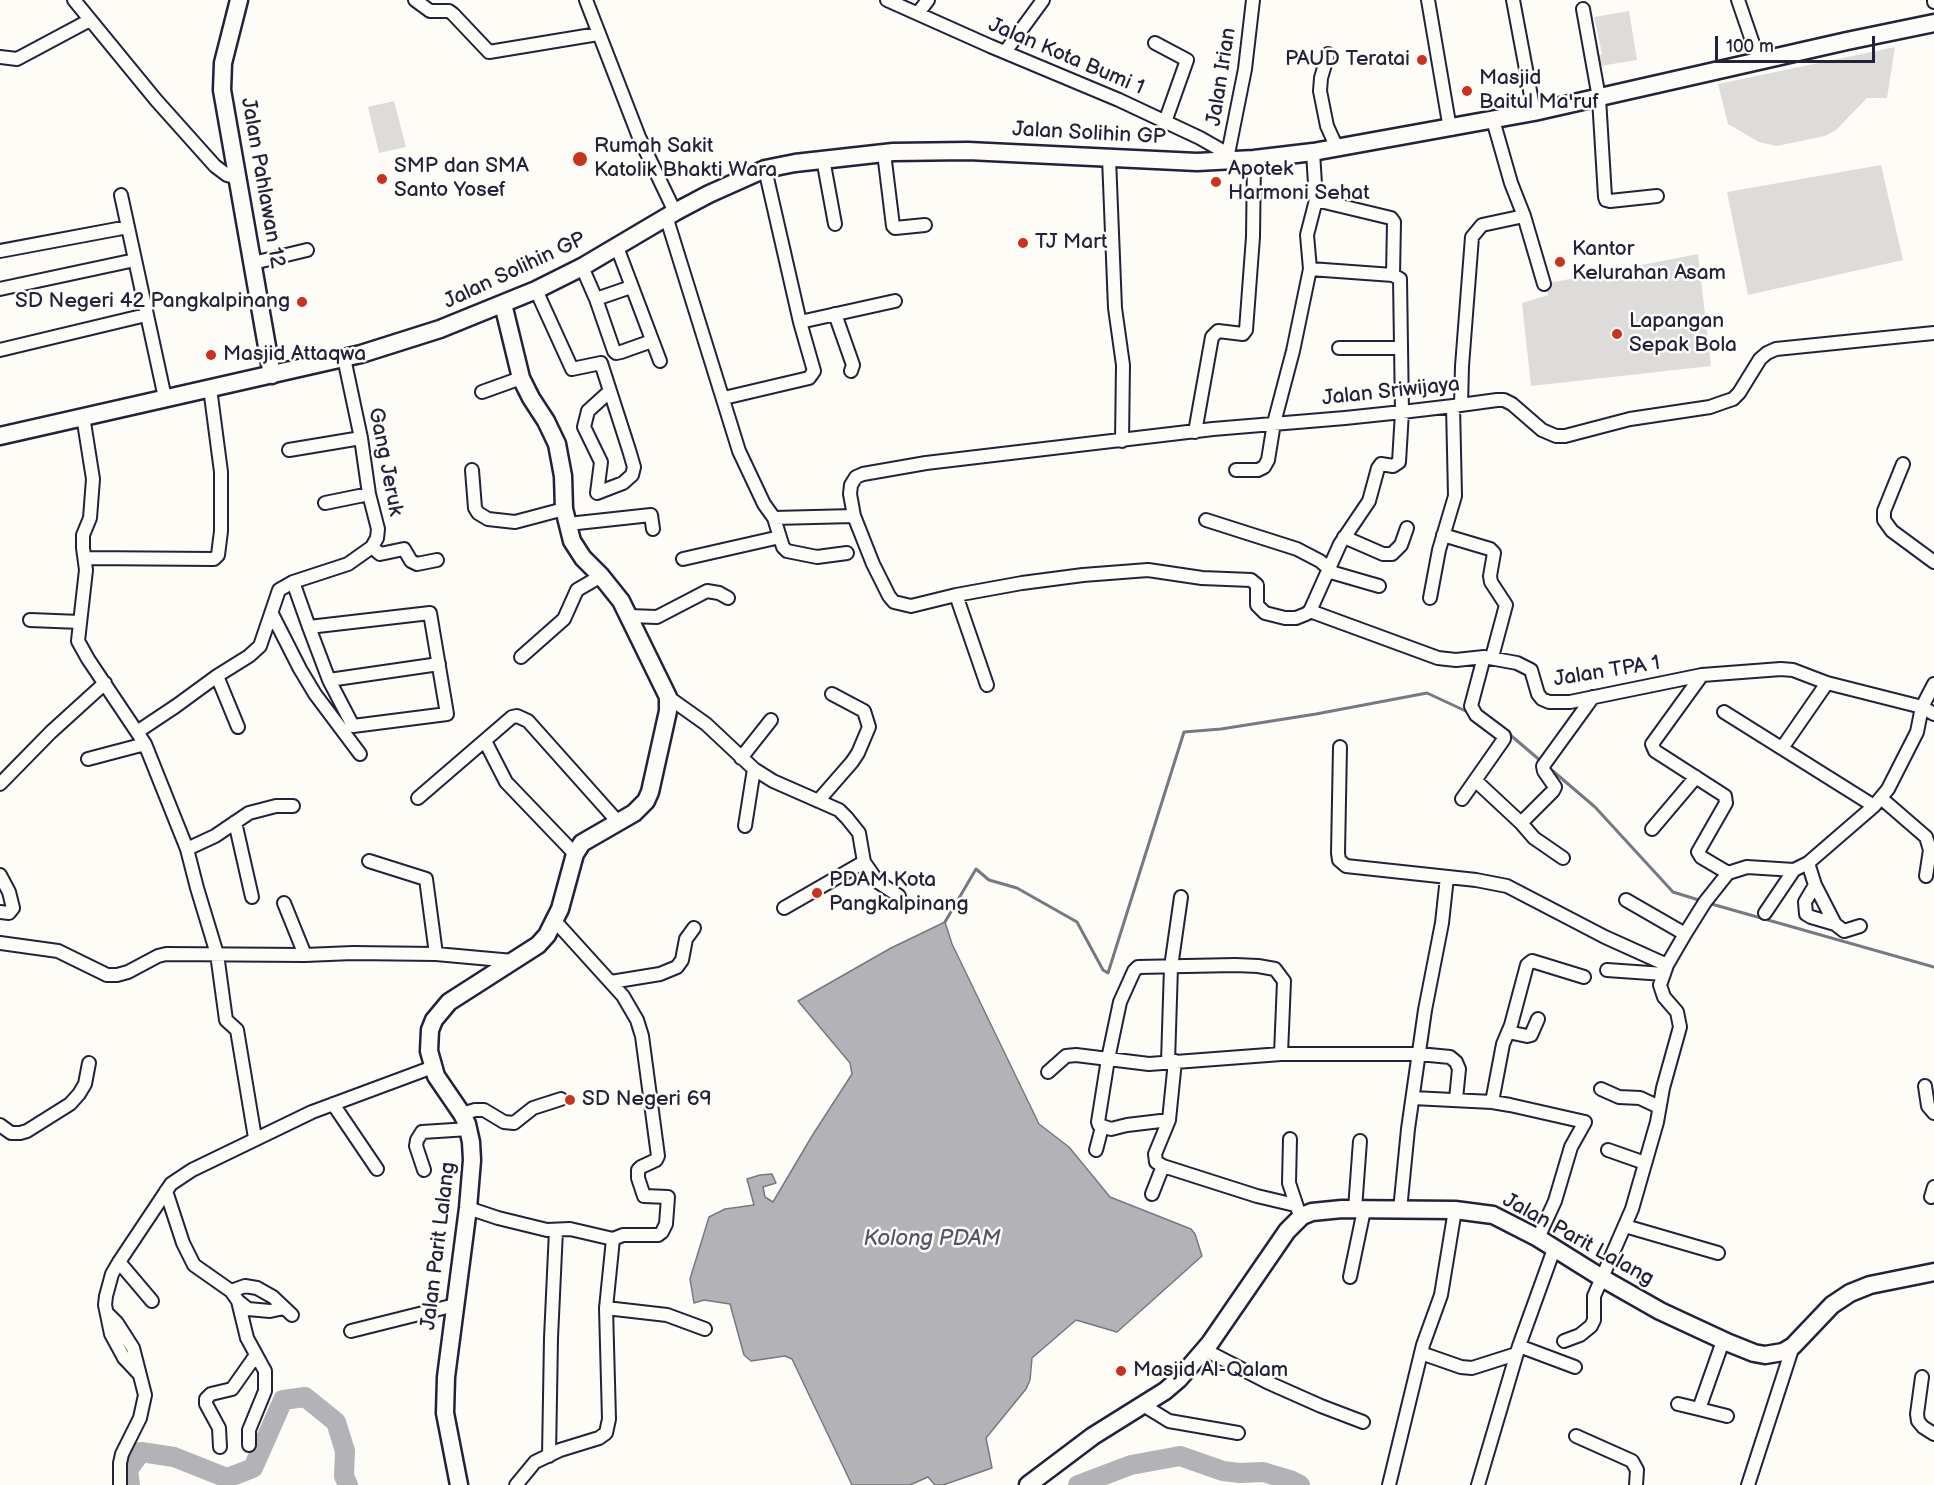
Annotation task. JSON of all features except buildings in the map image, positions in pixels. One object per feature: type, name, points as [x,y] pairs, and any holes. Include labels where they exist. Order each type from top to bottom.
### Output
[{"type":"street","points":[[74,0],[215,166],[227,175],[238,178]]},
{"type":"street","name":"Jalan Pahlawan 12","points":[[239,0],[222,74],[224,100],[273,375]]},
{"type":"street","points":[[415,0],[430,10],[449,11],[489,52],[598,34]]},
{"type":"street","points":[[585,0],[670,214],[739,451],[751,480],[774,518],[783,546],[787,551],[817,557],[847,553]]},
{"type":"street","name":"Jalan Kota Bumi 1","points":[[887,0],[1166,122],[1228,157]]},
{"type":"street","points":[[918,13],[928,0]]},
{"type":"street","points":[[1005,52],[1043,0]]},
{"type":"street","name":"Jalan Irian","points":[[1228,157],[1245,69],[1253,0]]},
{"type":"street","points":[[1428,0],[1450,129]]},
{"type":"street","points":[[1513,0],[1534,112]]},
{"type":"street","points":[[1738,0],[1759,61]]},
{"type":"street","points":[[1583,9],[1599,98],[1606,200],[1657,196]]},
{"type":"street","points":[[0,57],[17,58],[90,20]]},
{"type":"street","name":"Jalan Solihin GP","points":[[0,436],[344,358],[440,329],[536,290],[582,267],[670,214],[765,169],[822,159],[884,153],[968,151],[1197,162],[1228,157],[1254,159],[1313,152],[1534,112],[1934,23]]},
{"type":"street","points":[[1155,43],[1187,60],[1166,122]]},
{"type":"street","points":[[1328,54],[1320,91],[1328,126],[1337,148]]},
{"type":"street","points":[[1493,120],[1544,284]]},
{"type":"street","points":[[1236,470],[1258,470],[1264,467],[1268,460],[1274,423],[1293,351],[1310,269],[1307,235],[1316,200],[1313,152]]},
{"type":"street","points":[[884,153],[893,226],[895,228],[925,225]]},
{"type":"street","points":[[1109,158],[1115,308],[1123,365],[1122,441]]},
{"type":"street","points":[[822,159],[836,224]]},
{"type":"street","points":[[1195,432],[1212,337],[1218,331],[1243,334],[1246,330],[1253,254],[1254,159]]},
{"type":"street","points":[[724,398],[809,378],[814,371],[800,322],[765,169]]},
{"type":"street","points":[[121,195],[165,398]]},
{"type":"street","points":[[1316,200],[1391,218],[1394,222],[1393,275]]},
{"type":"street","points":[[1430,598],[1443,536],[1455,496],[1457,405],[1472,237],[1482,225],[1524,216]]},
{"type":"street","points":[[0,251],[128,227]]},
{"type":"street","points":[[616,247],[660,361]]},
{"type":"street","points":[[254,263],[307,250]]},
{"type":"street","points":[[0,288],[135,260]]},
{"type":"street","points":[[582,267],[596,299],[604,328],[616,353],[652,341]]},
{"type":"street","points":[[774,518],[854,516],[884,588],[894,602],[911,606],[956,594],[1083,575],[1148,570],[1202,578],[1251,580],[1257,585],[1257,605],[1270,616],[1296,618],[1310,611],[1344,537],[1370,501],[1381,464],[1393,466],[1399,462],[1402,412],[1400,279],[1393,275],[1310,269]]},
{"type":"street","points":[[596,299],[631,287]]},
{"type":"street","points":[[536,290],[572,369],[601,363],[610,391],[634,467],[632,475],[623,483],[597,493],[601,462],[584,427],[588,411],[610,391]]},
{"type":"street","points":[[800,322],[895,301]]},
{"type":"street","points":[[485,741],[506,782],[575,854],[588,838],[619,823],[642,807],[650,792],[668,711],[668,698],[629,616],[615,592],[576,549],[572,541],[566,517],[557,444],[521,378],[502,304]]},
{"type":"street","points":[[835,314],[853,365],[851,371]]},
{"type":"street","points":[[0,350],[146,315]]},
{"type":"street","name":"Jalan Sriwijaya","points":[[854,516],[850,485],[856,477],[917,464],[1274,423],[1345,418],[1504,400],[1512,404],[1542,430],[1556,436],[1565,436],[1630,419],[1710,407],[1733,399],[1760,359],[1776,349],[1934,333]]},
{"type":"street","points":[[1339,348],[1401,348]]},
{"type":"street","name":"Gang Jeruk","points":[[293,582],[348,564],[372,547],[377,538],[378,529],[369,494],[361,438],[344,358]]},
{"type":"street","points":[[482,392],[521,378]]},
{"type":"street","points":[[85,558],[214,559],[218,555],[222,522],[221,472],[210,388]]},
{"type":"street","points":[[83,416],[93,479],[90,518],[83,535],[86,570],[78,641],[145,744],[187,849],[196,888],[217,954],[226,1020],[237,1030],[255,1138]]},
{"type":"street","points":[[289,450],[361,438]]},
{"type":"street","points":[[1903,464],[1884,511],[1884,520],[1892,531],[1934,562]]},
{"type":"street","points":[[472,470],[475,508],[478,513],[488,519],[515,522],[566,517],[651,515],[653,529]]},
{"type":"street","points":[[325,502],[369,494]]},
{"type":"street","points":[[1206,520],[1297,549],[1342,576],[1379,586]]},
{"type":"street","points":[[1344,537],[1383,554],[1392,554],[1401,545],[1407,528]]},
{"type":"street","points":[[1443,536],[1493,550],[1491,582],[1506,605],[1471,706],[1476,715],[1504,736],[1504,740],[1462,799]]},
{"type":"street","points":[[683,559],[780,537]]},
{"type":"street","points":[[372,547],[380,554],[404,549],[411,561],[417,564],[437,560]]},
{"type":"street","points":[[521,657],[564,619],[574,593],[601,576]]},
{"type":"street","points":[[137,732],[249,656],[260,646],[279,590],[293,582],[309,627],[329,680],[353,726],[447,714],[430,613],[309,627]]},
{"type":"street","points":[[629,616],[657,617],[707,591],[719,592],[728,598]]},
{"type":"street","points":[[956,594],[987,686]]},
{"type":"street","name":"Jalan TPA 1","points":[[1310,611],[1438,658],[1456,660],[1488,657],[1517,663],[1531,670],[1538,694],[1549,702],[1569,702],[1593,698],[1702,675],[1781,669],[1793,670],[1827,683],[1922,707],[1934,714]]},
{"type":"street","points":[[272,614],[315,694],[360,754]]},
{"type":"street","points":[[30,620],[80,622]]},
{"type":"street","points":[[329,680],[439,664]]},
{"type":"street","points":[[1702,675],[1652,744],[1655,751],[1723,794],[1726,803],[1698,852],[1701,857],[1728,873]]},
{"type":"street","points":[[217,676],[238,727]]},
{"type":"street","points":[[2,778],[105,683]]},
{"type":"street","points":[[1782,748],[1827,683]]},
{"type":"street","points":[[1765,912],[1794,870],[1808,863],[1877,802],[1888,789],[1917,732],[1922,707],[1934,684]]},
{"type":"street","points":[[818,801],[852,762],[869,727],[864,711],[832,694]]},
{"type":"street","points":[[668,698],[706,724],[754,769],[773,781],[839,810],[855,827],[861,842],[864,862],[878,882],[899,896]]},
{"type":"street","points":[[1521,823],[1553,791],[1555,787],[1543,766],[1593,698]]},
{"type":"street","points":[[1724,712],[1877,802],[1926,837],[1930,850],[1926,876]]},
{"type":"street","points":[[418,798],[512,717],[523,717],[619,823]]},
{"type":"street","points":[[741,758],[771,720]]},
{"type":"street","points":[[88,759],[145,744]]},
{"type":"street","points":[[1340,747],[1338,854],[1341,863],[1353,869],[1476,880],[1515,888],[1665,969]]},
{"type":"street","points":[[745,826],[754,769]]},
{"type":"street","points":[[1652,829],[1696,777]]},
{"type":"street","points":[[1476,781],[1534,838],[1563,858]]},
{"type":"street","points":[[187,849],[208,840],[249,813],[263,808],[293,806]]},
{"type":"street","points":[[235,822],[252,897]]},
{"type":"street","name":"Jalan Parit Lalang","points":[[459,1485],[445,1413],[446,1377],[472,1160],[466,1122],[441,1084],[433,1067],[429,1051],[430,1030],[449,1002],[538,945],[555,921],[575,854]]},
{"type":"street","points":[[369,861],[426,879],[436,954]]},
{"type":"street","points":[[784,908],[864,862]]},
{"type":"street","points":[[1808,863],[1815,885],[1835,924]]},
{"type":"street","points":[[1564,1341],[1580,1335],[1591,1326],[1594,1320],[1592,1300],[1632,1209],[1645,1163],[1680,1027],[1677,1012],[1661,992],[1660,985],[1665,969],[1685,934],[1728,873],[1747,867],[1794,870]]},
{"type":"street","points":[[0,875],[9,892],[13,908],[9,913],[0,912]]},
{"type":"street","points":[[1400,1210],[1425,1010],[1442,923],[1448,877]]},
{"type":"street","points":[[1815,885],[1804,902],[1806,914],[1835,924],[1844,931],[1860,926]]},
{"type":"street","points":[[1181,897],[1171,967],[1172,1062],[1169,1120],[1155,1154],[1156,1162],[1298,1211]]},
{"type":"street","points":[[1626,900],[1685,934]]},
{"type":"street","points":[[284,903],[305,955]]},
{"type":"street","points":[[468,1208],[547,1230],[570,1228],[613,1239],[623,1235],[660,1234],[666,1224],[669,1199],[666,1195],[647,1197],[642,1193],[638,1170],[656,1160],[658,1156],[651,1117],[646,1057],[637,1020],[611,982],[555,921]]},
{"type":"street","points":[[611,982],[660,974],[677,967],[682,960],[686,939],[694,928]]},
{"type":"street","points":[[0,943],[58,951],[107,975],[128,972],[166,954],[436,954],[513,961]]},
{"type":"street","points":[[1492,1102],[1503,1044],[1509,1032],[1529,962],[1533,961],[1584,977]]},
{"type":"street","points":[[1169,1120],[1112,1129],[1098,1122],[1120,1002],[1134,971],[1143,966],[1235,965],[1275,969],[1284,981],[1281,1054]]},
{"type":"street","points":[[1607,970],[1665,969]]},
{"type":"street","points":[[1509,1032],[1531,1035],[1538,1019]]},
{"type":"street","points":[[1048,1072],[1066,1056],[1149,1064],[1281,1054],[1419,1054],[1450,1057],[1456,1062],[1459,1069],[1456,1099]]},
{"type":"street","points":[[0,1125],[11,1133],[27,1131],[70,1104],[85,1084],[89,1063]]},
{"type":"street","points":[[120,1485],[122,1454],[140,1418],[146,1399],[140,1375],[124,1358],[108,1325],[105,1305],[108,1287],[119,1262],[171,1184],[192,1170],[255,1138],[333,1104],[433,1067]]},
{"type":"street","points":[[1925,1086],[1927,1103],[1934,1113]]},
{"type":"street","points":[[1601,1089],[1619,1096],[1640,1098],[1659,1107]]},
{"type":"street","points":[[1413,1098],[1492,1102],[1585,1122],[1571,1147],[1555,1201],[1538,1238]]},
{"type":"street","points":[[424,1170],[416,1146],[422,1132],[466,1122],[475,1110],[484,1110],[504,1122],[514,1123],[533,1108],[561,1099]]},
{"type":"street","points":[[333,1104],[378,1170]]},
{"type":"street","points":[[1096,1150],[1102,1126]]},
{"type":"street","points":[[1028,1485],[1093,1436],[1165,1391],[1205,1350],[1287,1231],[1298,1211],[1289,1183],[1290,1139]]},
{"type":"street","points":[[1350,1277],[1359,1209],[1360,1142]]},
{"type":"street","points":[[1608,1150],[1645,1163]]},
{"type":"street","points":[[1152,1194],[1163,1166]]},
{"type":"street","points":[[166,1191],[183,1243],[194,1265],[248,1309],[288,1311],[273,1297],[257,1288],[245,1286],[234,1296]]},
{"type":"street","name":"Jalan Parit Lalang","points":[[1298,1211],[1321,1209],[1455,1210],[1493,1215],[1538,1238],[1660,1311],[1723,1341],[1765,1355],[1783,1352],[1793,1346],[1832,1305],[1850,1293],[1870,1285],[1934,1272]]},
{"type":"street","points":[[1389,1485],[1421,1353],[1441,1295],[1455,1210]]},
{"type":"street","points":[[1625,1226],[1718,1253]]},
{"type":"street","points":[[549,1456],[556,1230]]},
{"type":"street","points":[[516,1485],[531,1465],[560,1450],[598,1438],[606,1432],[608,1426],[606,1308],[613,1239]]},
{"type":"street","points":[[1478,1485],[1517,1350],[1554,1249]]},
{"type":"street","points":[[119,1262],[152,1301]]},
{"type":"street","points":[[234,1296],[247,1338],[266,1371],[266,1383],[250,1427],[249,1445]]},
{"type":"street","points":[[351,1331],[454,1305]]},
{"type":"street","points":[[606,1308],[667,1315],[705,1329]]},
{"type":"street","points":[[1699,1409],[1723,1341]]},
{"type":"street","points":[[1748,1485],[1793,1346]]},
{"type":"street","points":[[1205,1350],[1292,1394],[1363,1422]]},
{"type":"street","points":[[1421,1353],[1461,1367],[1472,1368],[1517,1350],[1575,1367]]},
{"type":"street","points":[[220,1447],[219,1428],[206,1404],[206,1399],[211,1394],[232,1389],[256,1355]]},
{"type":"street","points":[[1922,1377],[1918,1421],[1934,1434]]},
{"type":"street","points":[[1678,1404],[1727,1416]]},
{"type":"street","points":[[1143,1405],[1169,1421],[1238,1433]]},
{"type":"street","points":[[1576,1436],[1632,1461],[1637,1470],[1636,1485]]},
{"type":"shaded area","points":[[1629,11],[1637,60],[1600,66],[1598,56],[1602,54],[1594,17]]},
{"type":"shaded area","points":[[1895,47],[1887,98],[1867,98],[1836,130],[1825,136],[1777,146],[1759,142],[1728,124],[1718,84]]},
{"type":"shaded area","points":[[394,101],[406,147],[379,153],[368,107]]},
{"type":"shaded area","points":[[1881,165],[1903,260],[1748,295],[1727,192]]},
{"type":"shaded area","name":"Lapangan Sepak Bola","points":[[1698,254],[1711,366],[1531,386],[1522,303],[1548,295],[1544,284]]},
{"type":"water","name":"Kolong PDAM","points":[[945,922],[952,944],[1039,1124],[1069,1147],[1110,1197],[1191,1229],[1195,1234],[1202,1256],[1117,1332],[1076,1320],[1032,1358],[1030,1380],[1026,1389],[986,1438],[992,1468],[943,1485],[935,1485],[928,1477],[910,1485],[852,1485],[792,1359],[785,1356],[751,1361],[744,1355],[730,1304],[704,1300],[694,1303],[690,1279],[709,1217],[725,1209],[754,1205],[747,1179],[760,1175],[772,1174],[776,1183],[763,1187],[765,1197],[773,1202],[852,1074],[850,1063],[798,1001],[891,948]]},
{"type":"waterway","points":[[945,922],[976,869],[989,880],[1017,888],[1077,922],[1103,970],[1108,973],[1184,732],[1221,729],[1316,714],[1427,693],[1470,713]]},
{"type":"waterway","points":[[1508,733],[1542,762]]},
{"type":"waterway","points":[[1547,766],[1595,807],[1673,892],[1702,901]]},
{"type":"waterway","points":[[1708,903],[1934,967]]},
{"type":"waterway","points":[[130,1485],[128,1470],[141,1452],[174,1457],[227,1478],[253,1468],[283,1400],[305,1397],[336,1422],[345,1451],[344,1476],[348,1485]]},
{"type":"waterway","points":[[1078,1485],[1131,1465],[1180,1456],[1223,1471],[1263,1472],[1300,1485]]},
{"type":"place","name":"PAUD Teratai","points":[[1422,60]]},
{"type":"place","name":"Masjid Baitul Ma'ruf","points":[[1467,91]]},
{"type":"place","name":"Rumah Sakit Katolik Bhakti Wara","points":[[580,159]]},
{"type":"place","name":"SMP dan SMA Santo Yosef","points":[[382,179]]},
{"type":"place","name":"Apotek Harmoni Sehat","points":[[1216,182]]},
{"type":"place","name":"TJ Mart","points":[[1023,243]]},
{"type":"place","name":"Kantor Kelurahan Asam","points":[[1560,262]]},
{"type":"place","name":"SD Negeri 42 Pangkalpinang","points":[[302,302]]},
{"type":"place","name":"Lapangan Sepak Bola","points":[[1617,334]]},
{"type":"place","name":"Masjid Attaqwa","points":[[211,355]]},
{"type":"place","name":"PDAM Kota Pangkalpinang","points":[[817,893]]},
{"type":"place","name":"SD Negeri 69","points":[[570,1100]]},
{"type":"place","name":"Masjid Al-Qalam","points":[[1121,1371]]}]
